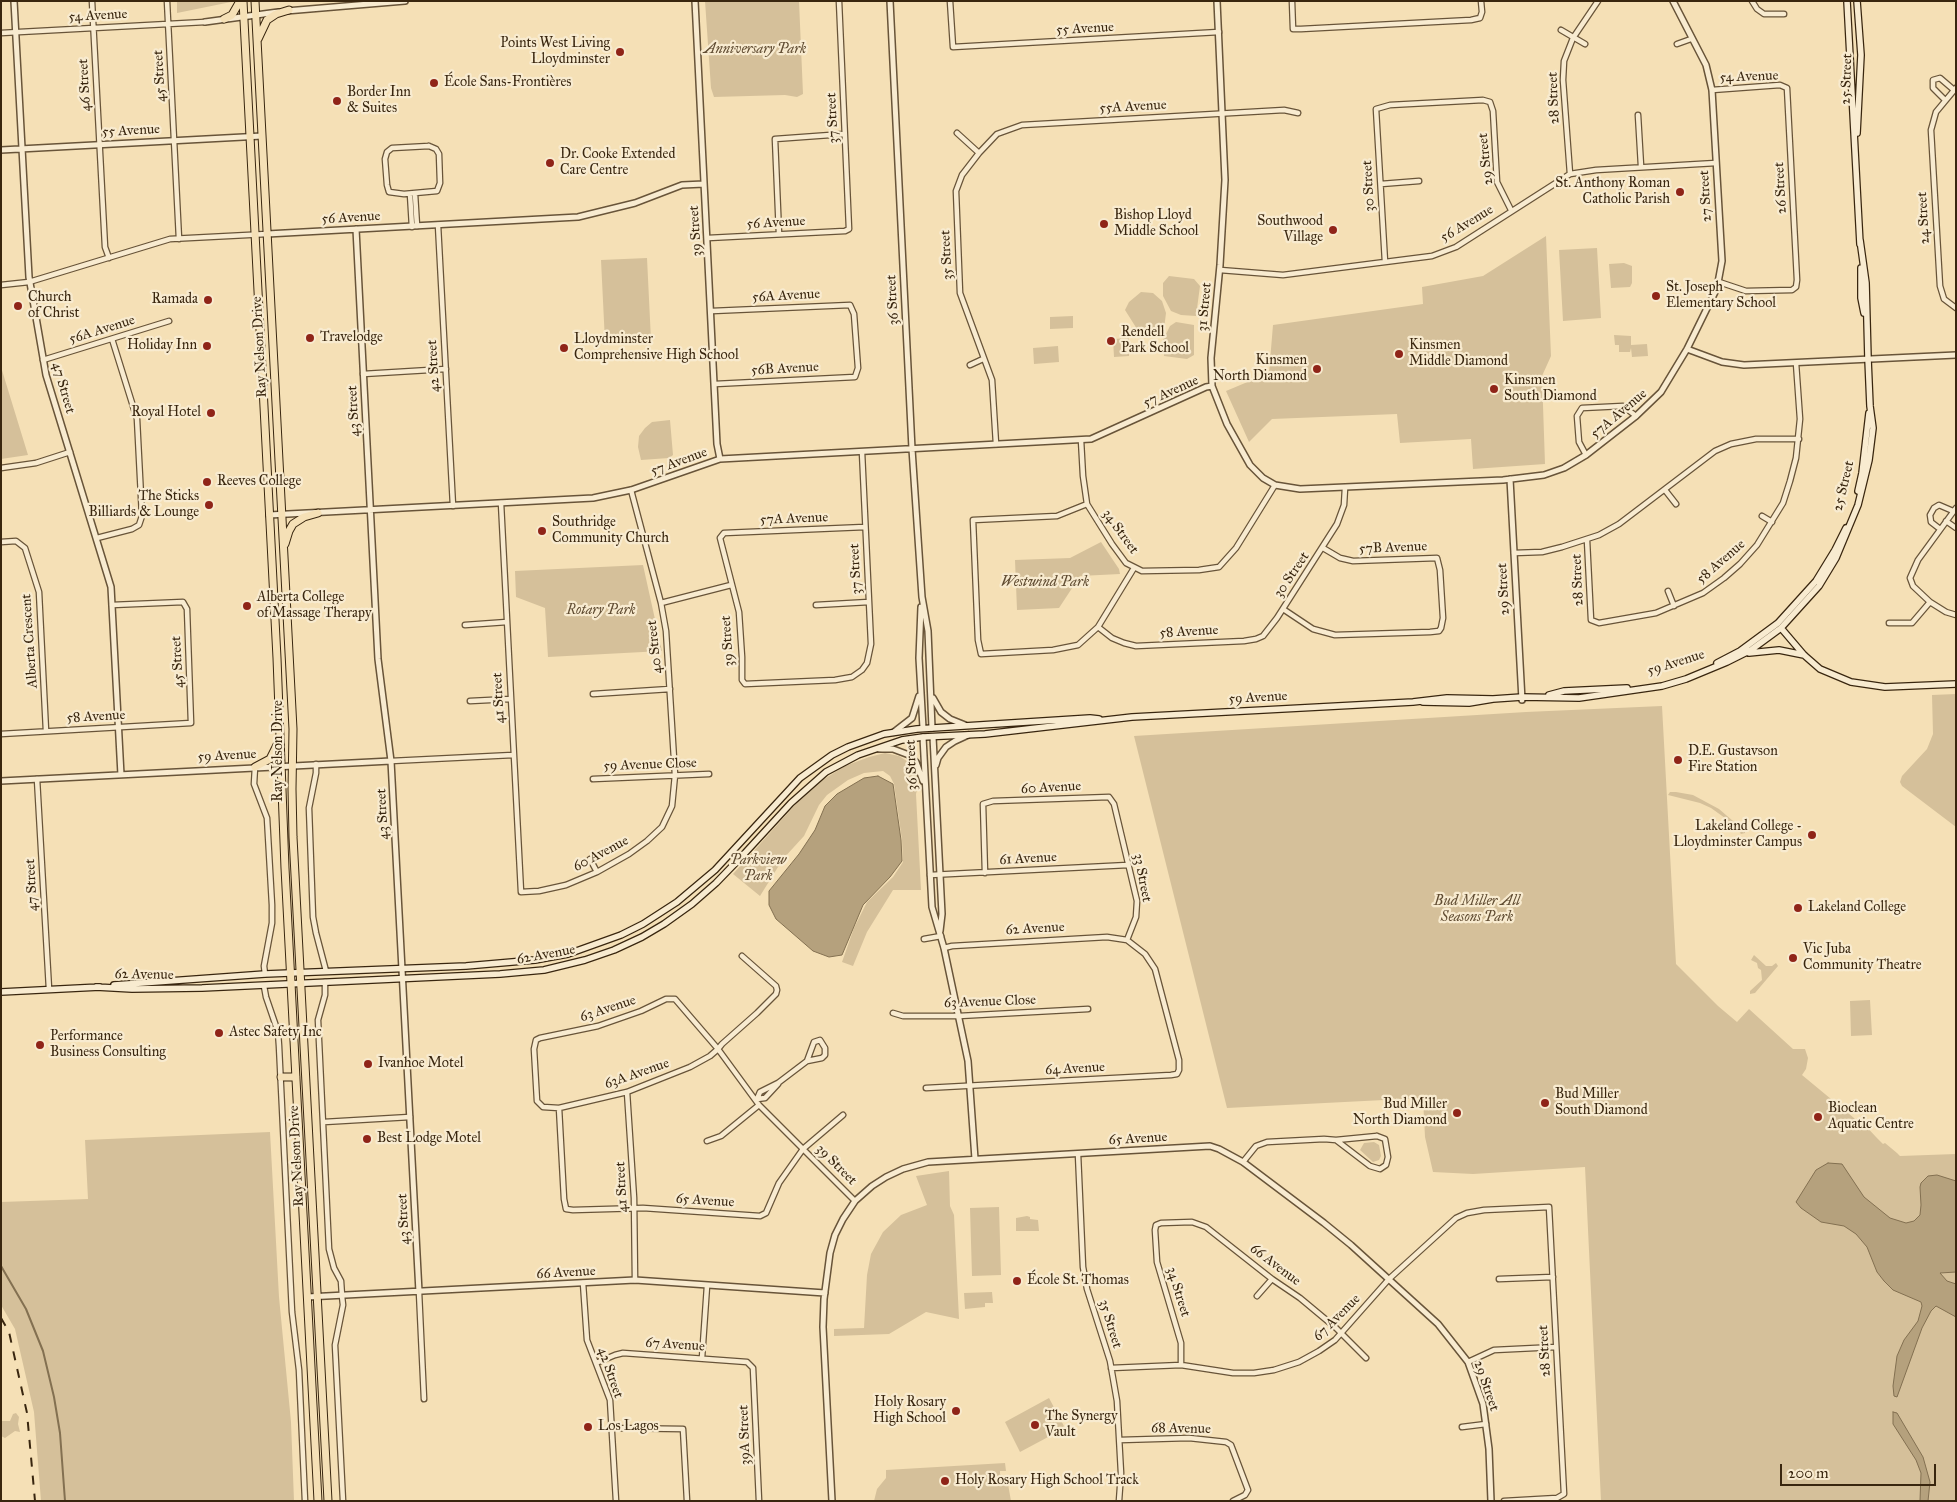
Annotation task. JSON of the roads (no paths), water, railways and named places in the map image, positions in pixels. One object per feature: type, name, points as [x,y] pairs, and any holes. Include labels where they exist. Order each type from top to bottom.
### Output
[{"type":"highway","name":"Ray Nelson Drive","points":[[241,1],[244,16],[251,136],[291,984],[318,1501]]},
{"type":"highway","points":[[224,19],[232,15],[241,1]]},
{"type":"highway","name":"Ray Nelson Drive","points":[[255,1],[293,729],[293,836],[328,1501]]},
{"type":"highway","points":[[257,42],[267,20],[276,14],[289,10]]},
{"type":"highway","points":[[284,552],[289,531],[293,524],[304,517],[318,513]]},
{"type":"highway","points":[[255,767],[273,756],[280,735]]},
{"type":"highway","points":[[281,1077],[296,1077]]},
{"type":"main road","name":"25 Street","points":[[1779,626],[1820,586],[1836,558],[1850,527],[1865,479],[1873,428],[1870,406],[1866,283],[1860,240],[1847,1]]},
{"type":"main road","name":"25 Street","points":[[1856,158],[1861,55],[1857,1]]},
{"type":"main road","name":"25 Street","points":[[1779,626],[1816,581],[1835,550],[1846,526],[1862,473],[1870,406]]},
{"type":"main road","points":[[1779,626],[1804,655],[1827,672],[1863,685],[1885,687],[1956,684]]},
{"type":"main road","name":"59 Avenue","points":[[1564,695],[1620,693],[1662,686],[1692,677],[1751,650],[1779,626]]},
{"type":"main road","name":"59 Avenue","points":[[923,728],[1090,718],[1103,719],[1413,702],[1544,697],[1627,688],[1674,679],[1710,666],[1740,651],[1779,626]]},
{"type":"main road","points":[[1727,662],[1751,652],[1765,650],[1779,650],[1804,655]]},
{"type":"main road","name":"59 Avenue","points":[[923,737],[969,735],[1081,724],[1103,719]]},
{"type":"main road","name":"62 Avenue","points":[[1,992],[265,974],[402,967],[466,966],[546,959],[586,949],[621,935],[656,916],[699,885],[787,791],[816,766],[848,747],[870,738],[923,728]]},
{"type":"main road","name":"36 Street","points":[[923,728],[923,737]]},
{"type":"main road","name":"36 Street","points":[[932,728],[933,736]]},
{"type":"main road","name":"62 Avenue","points":[[96,987],[154,989],[264,986],[403,977],[500,974],[544,970],[585,960],[631,942],[669,921],[701,896],[745,853],[791,802],[816,779],[842,762],[872,749],[892,742],[923,737]]},
{"type":"street","name":"47 Street","points":[[14,1],[29,282],[43,360],[108,574],[112,605],[121,775]]},
{"type":"street","name":"46 Street","points":[[92,1],[105,246],[109,258]]},
{"type":"street","name":"45 Street","points":[[167,1],[179,239]]},
{"type":"street","name":"54 Avenue","points":[[1,33],[205,22],[289,10],[405,1]]},
{"type":"street","name":"39 Street","points":[[695,1],[712,311],[717,444],[720,459]]},
{"type":"street","name":"37 Street","points":[[839,1],[849,220],[849,229],[845,231]]},
{"type":"street","name":"36 Street","points":[[890,1],[912,449],[922,596],[928,631],[932,728]]},
{"type":"street","name":"55 Avenue","points":[[950,1],[953,47],[1218,32]]},
{"type":"street","name":"31 Street","points":[[1217,1],[1225,180],[1220,270],[1211,358],[1212,386],[1227,424],[1246,460],[1262,478],[1275,485]]},
{"type":"street","points":[[1292,1],[1293,29],[1471,20],[1480,18],[1482,12],[1481,1]]},
{"type":"street","name":"28 Street","points":[[1570,174],[1563,80],[1564,61],[1573,38],[1598,1]]},
{"type":"street","name":"27 Street","points":[[1673,1],[1706,65],[1712,90],[1722,262],[1719,282],[1687,349]]},
{"type":"street","points":[[1752,1],[1757,9],[1764,14],[1784,14]]},
{"type":"street","points":[[1561,30],[1585,44]]},
{"type":"street","points":[[1677,44],[1691,39]]},
{"type":"street","points":[[1940,78],[1955,89],[1945,100],[1933,88],[1933,80],[1940,78]]},
{"type":"street","name":"54 Avenue","points":[[1712,90],[1780,85],[1786,88]]},
{"type":"street","name":"26 Street","points":[[1719,282],[1746,291],[1792,290],[1796,287],[1786,88]]},
{"type":"street","name":"29 Street","points":[[1376,109],[1390,104],[1483,100],[1490,102],[1497,182],[1511,210]]},
{"type":"street","name":"24 Street","points":[[1945,100],[1932,120],[1931,135],[1940,286],[1944,299],[1956,308]]},
{"type":"street","name":"30 Street","points":[[1376,109],[1385,262]]},
{"type":"street","name":"55A Avenue","points":[[979,153],[997,134],[1022,125],[1284,110],[1298,113]]},
{"type":"street","points":[[1638,115],[1641,166]]},
{"type":"street","points":[[957,133],[979,153]]},
{"type":"street","points":[[779,234],[775,139],[844,134]]},
{"type":"street","name":"55 Avenue","points":[[1,150],[262,136]]},
{"type":"street","points":[[433,147],[439,154],[440,187],[434,192],[413,194],[393,194],[388,189],[385,159],[387,152],[392,148],[433,147]]},
{"type":"street","name":"35 Street","points":[[979,153],[966,168],[958,183],[956,201],[960,292],[992,380],[996,444]]},
{"type":"street","name":"56 Avenue","points":[[1220,270],[1283,274],[1414,259],[1444,252],[1570,174],[1641,166],[1716,163]]},
{"type":"street","points":[[1381,184],[1419,181]]},
{"type":"street","name":"56 Avenue","points":[[1,285],[29,282],[162,241],[256,234],[578,217],[627,206],[682,185],[704,184]]},
{"type":"street","points":[[413,194],[414,226]]},
{"type":"street","name":"42 Street","points":[[438,225],[453,506]]},
{"type":"street","name":"43 Street","points":[[356,229],[380,680],[391,760],[424,1399]]},
{"type":"street","name":"56 Avenue","points":[[708,238],[845,231]]},
{"type":"street","name":"56A Avenue","points":[[712,311],[850,305],[854,314],[858,368],[855,377]]},
{"type":"street","name":"56A Avenue","points":[[43,360],[169,321]]},
{"type":"street","points":[[97,538],[132,529],[139,525],[142,516],[137,419],[112,339]]},
{"type":"street","points":[[1687,349],[1722,362],[1734,364],[1796,363],[1956,355]]},
{"type":"street","name":"57A Avenue","points":[[1275,485],[1300,489],[1345,488],[1510,479],[1544,475],[1564,468],[1586,455],[1636,416],[1661,392],[1687,349]]},
{"type":"street","points":[[970,365],[983,359]]},
{"type":"street","points":[[1514,553],[1542,552],[1587,540],[1619,524],[1715,451],[1731,444],[1756,439],[1798,439],[1800,419],[1796,363]]},
{"type":"street","points":[[363,374],[446,369]]},
{"type":"street","name":"56B Avenue","points":[[715,384],[855,377]]},
{"type":"street","name":"57 Avenue","points":[[269,515],[593,498],[631,490],[720,459],[1097,438],[1206,387],[1212,386]]},
{"type":"street","points":[[1586,455],[1579,442],[1577,416],[1582,408],[1623,406],[1636,416]]},
{"type":"street","name":"58 Avenue","points":[[1591,620],[1599,623],[1656,613],[1703,593],[1729,574],[1757,545],[1783,503],[1796,458],[1798,439]]},
{"type":"street","name":"34 Street","points":[[1081,440],[1082,476],[1087,504],[1112,544],[1126,563],[1134,568],[1098,627],[1078,645],[1060,650],[981,654],[978,640],[973,520],[1057,516],[1087,504]]},
{"type":"street","points":[[1,468],[36,463],[70,452]]},
{"type":"street","name":"37 Street","points":[[852,677],[862,670],[870,654],[862,452]]},
{"type":"street","name":"29 Street","points":[[1510,479],[1522,698]]},
{"type":"street","points":[[1134,568],[1152,572],[1219,567],[1225,562],[1275,485]]},
{"type":"street","name":"30 Street","points":[[1277,618],[1323,548],[1342,513],[1345,488]]},
{"type":"street","name":"40 Street","points":[[631,490],[661,604],[666,631],[675,775],[672,806]]},
{"type":"street","points":[[1665,490],[1676,504]]},
{"type":"street","name":"41 Street","points":[[501,503],[521,892]]},
{"type":"street","points":[[1940,529],[1930,522],[1930,515],[1934,508],[1939,505],[1955,510],[1918,560],[1910,578],[1913,586],[1930,602],[1946,612],[1956,615]]},
{"type":"street","points":[[1762,516],[1772,522]]},
{"type":"street","points":[[1946,521],[1956,528]]},
{"type":"street","name":"57A Avenue","points":[[724,533],[865,528]]},
{"type":"street","name":"39 Street","points":[[724,533],[720,538],[738,612],[742,680],[745,684],[835,680],[852,677]]},
{"type":"street","name":"28 Street","points":[[1587,540],[1591,620]]},
{"type":"street","name":"Alberta Crescent","points":[[1,542],[16,541],[25,548],[39,592],[46,731]]},
{"type":"street","name":"57B Avenue","points":[[1283,609],[1313,628],[1335,635],[1430,632],[1439,631],[1442,628],[1440,570],[1437,558],[1353,561],[1340,558],[1323,548]]},
{"type":"street","points":[[661,604],[731,586]]},
{"type":"street","points":[[1668,591],[1674,606]]},
{"type":"street","name":"36 Street","points":[[922,596],[919,658],[923,728]]},
{"type":"street","name":"45 Street","points":[[112,605],[183,602],[187,609],[191,723]]},
{"type":"street","points":[[816,605],[869,602]]},
{"type":"street","points":[[1889,623],[1912,623],[1930,602]]},
{"type":"street","name":"58 Avenue","points":[[1098,627],[1112,638],[1136,646],[1244,641],[1262,636],[1277,618]]},
{"type":"street","points":[[465,625],[507,622]]},
{"type":"street","points":[[894,732],[912,718],[917,709],[921,686]]},
{"type":"street","points":[[593,694],[670,689]]},
{"type":"street","points":[[931,693],[937,708],[941,712],[950,719],[966,726]]},
{"type":"street","points":[[470,701],[510,699]]},
{"type":"street","name":"58 Avenue","points":[[1,734],[191,723]]},
{"type":"street","points":[[934,778],[941,752],[955,741],[969,735]]},
{"type":"street","name":"36 Street","points":[[933,736],[942,914],[940,934]]},
{"type":"street","name":"36 Street","points":[[923,737],[932,906],[944,948],[968,1061],[974,1159]]},
{"type":"street","points":[[872,749],[893,749],[908,755],[916,762],[926,796]]},
{"type":"street","name":"59 Avenue","points":[[1,781],[281,765],[513,755]]},
{"type":"street","points":[[316,764],[309,808],[313,917],[316,934],[326,964],[326,971]]},
{"type":"street","points":[[255,767],[254,784],[267,818],[272,905],[272,923],[264,966],[265,974]]},
{"type":"street","name":"59 Avenue Close","points":[[593,779],[709,774]]},
{"type":"street","name":"47 Street","points":[[37,779],[49,989]]},
{"type":"street","name":"60 Avenue","points":[[985,873],[983,804],[993,801],[1109,797]]},
{"type":"street","name":"33 Street","points":[[1109,797],[1114,804],[1138,906],[1127,940]]},
{"type":"street","name":"60 Avenue","points":[[521,892],[539,891],[566,884],[597,872],[647,842],[662,827],[672,806]]},
{"type":"street","points":[[590,858],[597,872]]},
{"type":"street","name":"61 Avenue","points":[[930,875],[1128,865]]},
{"type":"street","points":[[924,939],[940,934]]},
{"type":"street","name":"62 Avenue","points":[[944,948],[1107,937],[1127,940]]},
{"type":"street","name":"64 Avenue","points":[[971,1086],[1177,1074],[1179,1060],[1155,969],[1145,954],[1136,945],[1127,940]]},
{"type":"street","name":"63A Avenue","points":[[559,1108],[627,1092],[690,1067],[718,1050],[776,994],[776,986],[742,956]]},
{"type":"street","points":[[325,982],[325,995],[318,1020],[329,1248],[334,1268],[341,1281],[343,1305],[335,1345],[343,1501]]},
{"type":"street","points":[[264,986],[278,1032],[292,1312],[299,1370],[305,1501]]},
{"type":"street","name":"63 Avenue","points":[[559,1108],[543,1108],[537,1101],[534,1049],[536,1040],[598,1026],[641,1011],[666,999],[675,999],[680,1003]]},
{"type":"street","name":"39 Street","points":[[680,1003],[759,1105],[855,1201],[843,1218],[835,1236],[830,1253],[825,1293],[823,1327],[832,1501]]},
{"type":"street","name":"63 Avenue Close","points":[[893,1013],[903,1016],[958,1016],[1088,1009]]},
{"type":"street","points":[[757,1100],[760,1092],[778,1083],[807,1061],[822,1058],[825,1048],[820,1040],[814,1042],[807,1061]]},
{"type":"street","points":[[926,1088],[971,1086]]},
{"type":"street","name":"41 Street","points":[[627,1092],[634,1208],[635,1280]]},
{"type":"street","points":[[707,1141],[721,1136],[759,1105]]},
{"type":"street","name":"65 Avenue","points":[[559,1108],[564,1199],[566,1208],[573,1210],[634,1208],[760,1216],[766,1213],[779,1183],[803,1149]]},
{"type":"street","points":[[803,1149],[843,1116]]},
{"type":"street","points":[[324,1122],[410,1118]]},
{"type":"street","points":[[1242,1162],[1256,1146],[1267,1142],[1382,1137],[1387,1145],[1388,1157],[1386,1165],[1380,1168],[1370,1166],[1336,1140]]},
{"type":"street","name":"65 Avenue","points":[[855,1201],[872,1186],[903,1169],[928,1162],[1210,1146],[1242,1162],[1351,1244],[1389,1279]]},
{"type":"street","name":"35 Street","points":[[1078,1154],[1083,1267],[1111,1368],[1117,1401],[1121,1473],[1120,1501]]},
{"type":"street","name":"28 Street","points":[[1504,1501],[1557,1498],[1564,1494],[1549,1207]]},
{"type":"street","name":"67 Avenue","points":[[1111,1368],[1181,1365],[1233,1373],[1254,1373],[1274,1370],[1299,1362],[1319,1351],[1341,1333],[1389,1279],[1456,1218],[1467,1213],[1484,1210],[1549,1207]]},
{"type":"street","name":"66 Avenue","points":[[1156,1225],[1170,1222],[1199,1224],[1300,1298],[1341,1333],[1366,1358]]},
{"type":"street","name":"34 Street","points":[[1156,1225],[1157,1262],[1181,1343],[1181,1365]]},
{"type":"street","points":[[1499,1278],[1553,1276]]},
{"type":"street","points":[[1257,1296],[1272,1279]]},
{"type":"street","name":"29 Street","points":[[1389,1279],[1438,1324],[1468,1362],[1483,1404],[1491,1501]]},
{"type":"street","name":"66 Avenue","points":[[307,1297],[635,1280],[825,1293]]},
{"type":"street","name":"42 Street","points":[[583,1283],[586,1340],[610,1400],[616,1501]]},
{"type":"street","points":[[702,1358],[707,1286]]},
{"type":"street","points":[[1468,1362],[1494,1350],[1556,1347]]},
{"type":"street","name":"67 Avenue","points":[[596,1363],[623,1353],[747,1362],[753,1368]]},
{"type":"street","name":"39A Street","points":[[753,1368],[759,1501]]},
{"type":"street","points":[[1462,1427],[1486,1424]]},
{"type":"street","points":[[612,1428],[684,1429],[687,1501]]},
{"type":"street","name":"68 Avenue","points":[[1120,1440],[1189,1438],[1226,1442],[1231,1446],[1248,1490],[1245,1495],[1233,1501]]},
{"type":"waterway","points":[[1,1266],[26,1309],[43,1351],[60,1433],[65,1501]]},
{"type":"railway","points":[[1,1318],[9,1332],[27,1413],[35,1501]]},
{"type":"place","name":"Points West Living Lloydminster","points":[[620,52]]},
{"type":"place","name":"École Sans-Frontières","points":[[434,83]]},
{"type":"place","name":"Border Inn & Suites","points":[[337,101]]},
{"type":"place","name":"Dr. Cooke Extended Care Centre","points":[[550,163]]},
{"type":"place","name":"St. Anthony Roman Catholic Parish","points":[[1680,192]]},
{"type":"place","name":"Bishop Lloyd Middle School","points":[[1104,224]]},
{"type":"place","name":"Southwood Village","points":[[1333,230]]},
{"type":"place","name":"St. Joseph Elementary School","points":[[1656,296]]},
{"type":"place","name":"Ramada","points":[[208,300]]},
{"type":"place","name":"Church of Christ","points":[[18,306]]},
{"type":"place","name":"Travelodge","points":[[310,338]]},
{"type":"place","name":"Rendell Park School","points":[[1111,341]]},
{"type":"place","name":"Holiday Inn","points":[[207,346]]},
{"type":"place","name":"Lloydminster Comprehensive High School","points":[[564,348]]},
{"type":"place","name":"Kinsmen Middle Diamond","points":[[1399,354]]},
{"type":"place","name":"Kinsmen North Diamond","points":[[1317,369]]},
{"type":"place","name":"Kinsmen South Diamond","points":[[1494,389]]},
{"type":"place","name":"Royal Hotel","points":[[211,413]]},
{"type":"place","name":"Reeves College","points":[[207,482]]},
{"type":"place","name":"The Sticks Billiards & Lounge","points":[[209,505]]},
{"type":"place","name":"Southridge Community Church","points":[[542,531]]},
{"type":"place","name":"Alberta College of Massage Therapy","points":[[247,606]]},
{"type":"place","name":"D.E. Gustavson Fire Station","points":[[1678,760]]},
{"type":"place","name":"Lakeland College - Lloydminster Campus","points":[[1812,835]]},
{"type":"place","name":"Lakeland College","points":[[1798,908]]},
{"type":"place","name":"Vic Juba Community Theatre","points":[[1793,958]]},
{"type":"place","name":"Astec Safety Inc","points":[[219,1033]]},
{"type":"place","name":"Performance Business Consulting","points":[[40,1045]]},
{"type":"place","name":"Ivanhoe Motel","points":[[368,1064]]},
{"type":"place","name":"Bud Miller South Diamond","points":[[1545,1103]]},
{"type":"place","name":"Bud Miller North Diamond","points":[[1457,1113]]},
{"type":"place","name":"Bioclean Aquatic Centre","points":[[1818,1117]]},
{"type":"place","name":"Best Lodge Motel","points":[[367,1139]]},
{"type":"place","name":"École St. Thomas","points":[[1017,1281]]},
{"type":"place","name":"Holy Rosary High School","points":[[956,1411]]},
{"type":"place","name":"The Synergy Vault","points":[[1035,1425]]},
{"type":"place","name":"Los Lagos","points":[[588,1427]]},
{"type":"place","name":"Holy Rosary High School Track","points":[[945,1481]]},
{"type":"park label","name":"Anniversary Park","points":[[755,50]]},
{"type":"park label","name":"Westwind Park","points":[[1045,583]]},
{"type":"park label","name":"Rotary Park","points":[[601,611]]},
{"type":"park label","name":"Parkview Park","points":[[758,870]]},
{"type":"park label","name":"Bud Miller All Seasons Park","points":[[1477,910]]}]
